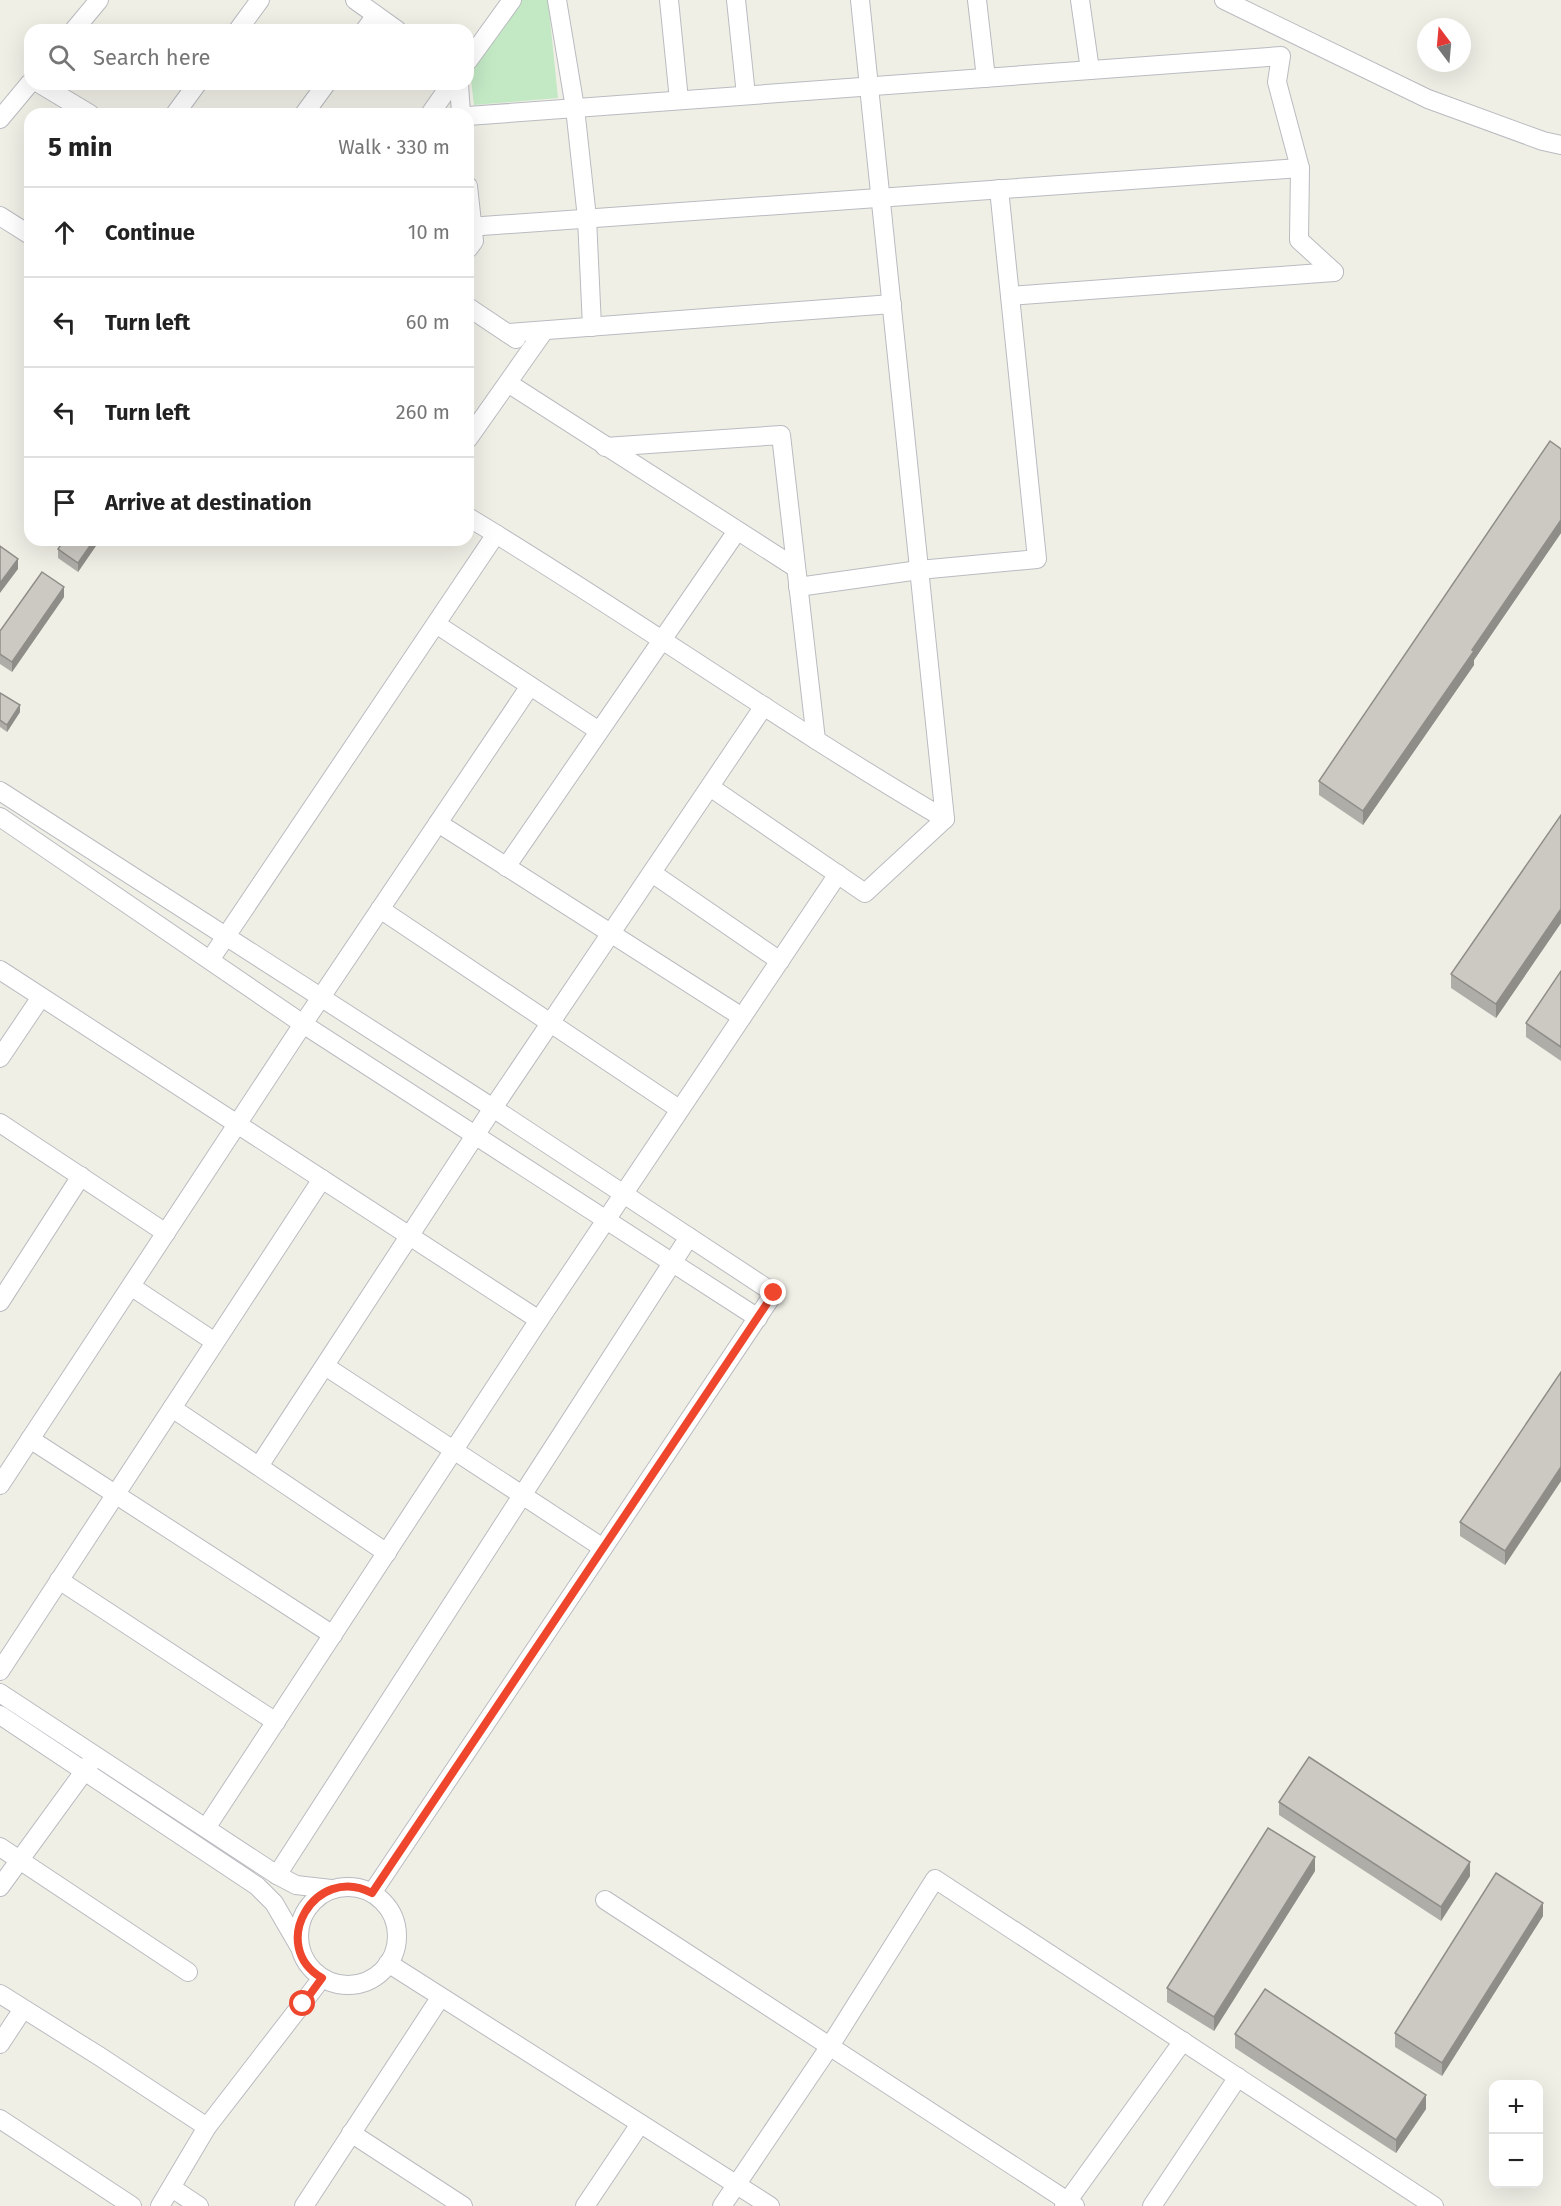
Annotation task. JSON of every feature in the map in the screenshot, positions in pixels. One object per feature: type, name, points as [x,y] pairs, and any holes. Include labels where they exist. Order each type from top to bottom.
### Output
[{"type":"street","points":[[79,24],[99,0]]},
{"type":"street","points":[[242,24],[260,0]]},
{"type":"street","points":[[355,0],[389,24]]},
{"type":"street","points":[[474,53],[512,0]]},
{"type":"street","points":[[557,0],[575,108],[587,218],[592,327]]},
{"type":"street","points":[[669,0],[679,100]]},
{"type":"street","points":[[736,0],[746,95]]},
{"type":"street","points":[[860,0],[945,819]]},
{"type":"street","points":[[977,0],[986,78]]},
{"type":"street","points":[[1080,0],[1090,70]]},
{"type":"street","points":[[1224,0],[1428,99],[1543,141],[1561,145]]},
{"type":"street","points":[[369,24],[376,15]]},
{"type":"street","points":[[474,116],[1281,56],[1277,82],[1300,168],[1299,240],[1335,272],[1010,296]]},
{"type":"street","points":[[0,119],[24,90]]},
{"type":"street","points":[[50,90],[80,108]]},
{"type":"street","points":[[179,108],[193,90]]},
{"type":"street","points":[[308,108],[322,90]]},
{"type":"street","points":[[434,108],[447,90]]},
{"type":"street","points":[[459,90],[461,108]]},
{"type":"street","points":[[474,235],[587,218],[1300,168]]},
{"type":"street","points":[[798,587],[919,570],[1037,559],[999,189]]},
{"type":"street","points":[[0,216],[24,231]]},
{"type":"street","points":[[507,333],[892,304]]},
{"type":"street","points":[[474,311],[531,349]]},
{"type":"street","points":[[474,430],[544,331]]},
{"type":"street","points":[[507,383],[796,568]]},
{"type":"street","points":[[605,447],[781,435],[816,740]]},
{"type":"street","points":[[474,521],[663,639],[816,740],[945,819]]},
{"type":"street","points":[[506,867],[737,531]]},
{"type":"street","points":[[210,960],[228,937],[496,534]]},
{"type":"street","points":[[436,624],[599,731]]},
{"type":"street","points":[[0,1485],[303,1024],[530,686]]},
{"type":"street","points":[[259,1466],[494,1108],[764,706]]},
{"type":"street","points":[[710,787],[865,893],[945,819]]},
{"type":"street","points":[[0,791],[494,1108],[774,1293],[372,1893]]},
{"type":"street","points":[[20,804],[3,825],[210,960],[303,1024],[477,1134],[605,1221],[758,1318]]},
{"type":"street","points":[[438,823],[742,1017]]},
{"type":"street","points":[[652,873],[780,961]]},
{"type":"street","points":[[206,1828],[539,1320],[838,874]]},
{"type":"street","points":[[380,909],[679,1109]]},
{"type":"street","points":[[0,970],[539,1320]]},
{"type":"street","points":[[0,1058],[41,997]]},
{"type":"street","points":[[0,1123],[166,1233]]},
{"type":"street","points":[[0,1302],[8,1274],[81,1176]]},
{"type":"street","points":[[0,1671],[322,1179]]},
{"type":"street","points":[[277,1875],[689,1237]]},
{"type":"street","points":[[132,1287],[216,1342]]},
{"type":"street","points":[[325,1366],[603,1548]]},
{"type":"street","points":[[172,1408],[387,1553]]},
{"type":"street","points":[[30,1440],[333,1635]]},
{"type":"street","points":[[59,1580],[276,1722]]},
{"type":"street","points":[[0,1693],[277,1875],[296,1885],[331,1889]]},
{"type":"street","points":[[0,1715],[257,1886],[274,1903],[309,1968],[322,1978],[340,1985],[352,1985],[375,1977],[388,1963],[396,1949],[398,1937],[396,1925],[386,1904],[372,1893],[355,1887],[343,1886],[320,1894],[304,1912],[298,1935],[299,1946]]},
{"type":"street","points":[[0,1887],[96,1756]]},
{"type":"street","points":[[0,1847],[188,1972]]},
{"type":"street","points":[[722,2206],[830,2046],[935,1879],[1434,2206]]},
{"type":"street","points":[[605,1900],[1069,2204],[1183,2041]]},
{"type":"street","points":[[388,1963],[770,2206]]},
{"type":"street","points":[[160,2206],[207,2127],[322,1978]]},
{"type":"street","points":[[0,1994],[207,2127]]},
{"type":"street","points":[[303,2206],[440,1998]]},
{"type":"street","points":[[0,2044],[23,2009]]},
{"type":"street","points":[[1152,2206],[1238,2077]]},
{"type":"street","points":[[0,2119],[132,2206]]},
{"type":"street","points":[[585,2206],[640,2124]]},
{"type":"street","points":[[351,2133],[463,2206]]},
{"type":"street","points":[[172,2188],[199,2206]]},
{"type":"green space","points":[[522,0],[548,0],[558,98],[474,105],[472,90],[474,90],[474,66]]},
{"type":"building","points":[[1550,441],[1561,449],[1561,520],[1363,811],[1319,781]]},
{"type":"building","points":[[0,546],[18,559],[0,583]]},
{"type":"building","points":[[60,546],[90,546],[78,563],[58,549]]},
{"type":"building","points":[[42,572],[64,587],[12,662],[0,654],[0,631]]},
{"type":"building","points":[[0,693],[20,705],[7,725],[0,720]]},
{"type":"building","points":[[1561,815],[1561,909],[1496,1004],[1451,974]]},
{"type":"building","points":[[1561,971],[1561,1047],[1526,1023]]},
{"type":"building","points":[[1561,1372],[1561,1467],[1505,1551],[1460,1522]]},
{"type":"building","points":[[1309,1757],[1470,1862],[1441,1907],[1279,1802]]},
{"type":"building","points":[[1268,1828],[1315,1857],[1214,2017],[1167,1988]]},
{"type":"building","points":[[1496,1873],[1543,1903],[1442,2063],[1395,2033]]},
{"type":"building","points":[[1265,1989],[1426,2095],[1396,2140],[1235,2034]]},
{"type":"route","points":[[303,2004],[322,1978],[309,1968],[299,1946],[298,1935],[304,1912],[320,1894],[331,1889],[343,1886],[355,1887],[372,1893],[774,1293]]}]
